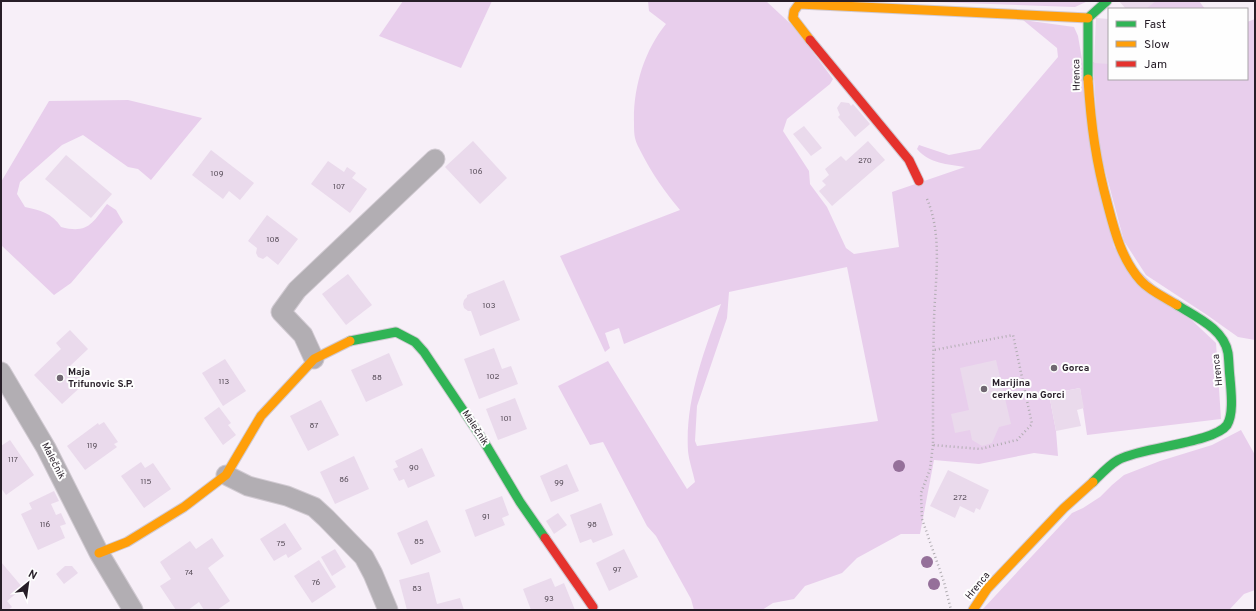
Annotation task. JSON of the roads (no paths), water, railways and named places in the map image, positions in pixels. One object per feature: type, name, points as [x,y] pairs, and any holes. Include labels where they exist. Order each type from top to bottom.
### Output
[{"type":"street","points":[[919,181],[909,160],[793,18],[794,11],[799,4],[1088,18],[1106,1]]},
{"type":"street","name":"Hrenca","points":[[973,610],[988,589],[1064,508],[1117,460],[1142,450],[1207,437],[1221,431],[1226,426],[1230,416],[1231,389],[1228,352],[1222,337],[1211,327],[1142,282],[1128,264],[1116,238],[1097,166],[1091,130],[1088,71],[1088,18]]},
{"type":"street","points":[[314,358],[303,336],[281,312],[297,290],[435,159]]},
{"type":"street","name":"Malečnik","points":[[99,553],[127,542],[184,507],[226,475],[261,416],[314,358],[349,341],[383,333],[396,332],[415,342],[437,371],[483,440],[520,502],[593,607]]},
{"type":"street","name":"Malečnik","points":[[1,372],[46,448],[99,553],[133,610]]},
{"type":"street","points":[[226,475],[248,486],[287,496],[314,508],[326,518],[364,557],[388,610]]},
{"type":"place","name":"Gorca","points":[[1054,368]]},
{"type":"place","name":"Maja Trifunovic S.P.","points":[[60,378]]},
{"type":"place","name":"Marijina cerkev na Gorci","points":[[984,389]]}]
